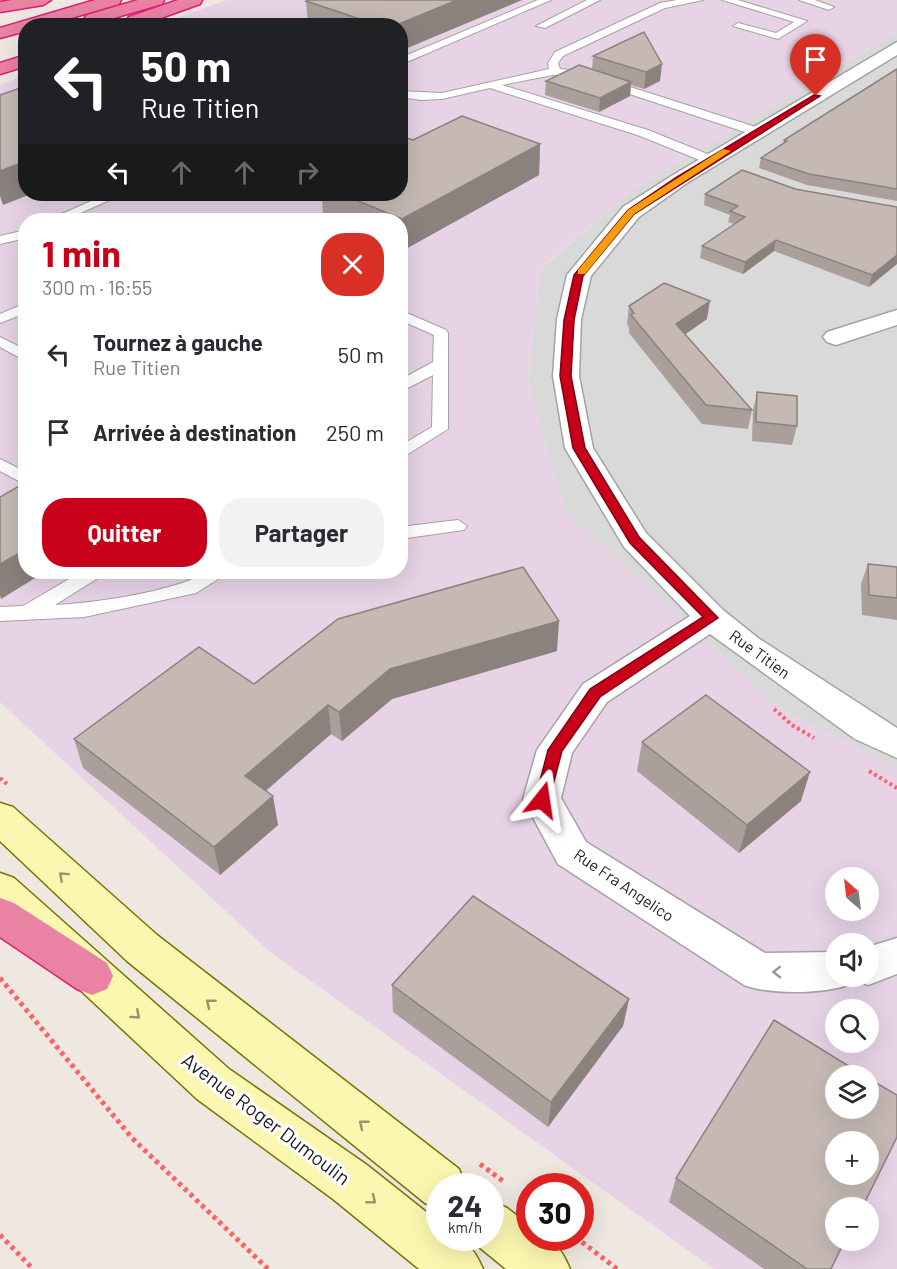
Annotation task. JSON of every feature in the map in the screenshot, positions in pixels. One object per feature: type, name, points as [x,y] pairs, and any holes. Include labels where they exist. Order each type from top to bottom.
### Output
[{"type":"highway","points":[[0,7],[43,0]]},
{"type":"highway","points":[[51,18],[113,0]]},
{"type":"highway","points":[[97,18],[156,0]]},
{"type":"highway","points":[[144,18],[194,0]]},
{"type":"highway","points":[[0,33],[18,28]]},
{"type":"highway","points":[[0,47],[18,41]]},
{"type":"highway","points":[[0,69],[18,63]]},
{"type":"highway","points":[[0,915],[93,976]]},
{"type":"main road","points":[[0,818],[142,948],[426,1173]]},
{"type":"main road","name":"Avenue Roger Dumoulin","points":[[0,890],[213,1084],[350,1182],[458,1269]]},
{"type":"main road","points":[[504,1236],[545,1269]]},
{"type":"street","name":"Rue Titien","points":[[897,46],[885,65],[758,132],[721,164],[631,212],[579,275],[569,320],[566,376],[579,448],[635,540],[711,618],[746,646],[868,729],[897,744]]},
{"type":"street","points":[[836,337],[897,316]]},
{"type":"street","name":"Rue Fra Angelico","points":[[711,618],[595,693],[555,750],[542,800],[572,853],[759,972],[825,971]]},
{"type":"street","points":[[879,962],[897,956]]},
{"type":"lane","points":[[408,59],[546,0]]},
{"type":"lane","points":[[540,26],[595,0]]},
{"type":"lane","points":[[651,0],[663,5]]},
{"type":"lane","points":[[555,72],[553,63],[559,54],[663,5],[698,0]]},
{"type":"lane","points":[[727,0],[802,21],[778,36],[738,26]]},
{"type":"lane","points":[[804,0],[829,7]]},
{"type":"lane","points":[[408,104],[427,98],[447,96],[532,73],[576,73],[758,132]]},
{"type":"lane","points":[[486,84],[644,133],[721,164]]},
{"type":"lane","points":[[408,95],[427,98]]},
{"type":"lane","points":[[72,213],[100,201]]},
{"type":"lane","points":[[0,240],[18,236]]},
{"type":"lane","points":[[0,319],[18,311]]},
{"type":"lane","points":[[408,321],[441,333],[440,429],[408,449]]},
{"type":"lane","points":[[0,340],[18,352]]},
{"type":"lane","points":[[408,383],[441,364]]},
{"type":"lane","points":[[0,464],[18,475]]},
{"type":"lane","points":[[408,532],[458,526]]},
{"type":"lane","points":[[27,613],[83,579]]},
{"type":"lane","points":[[0,614],[84,610],[189,588],[204,579]]},
{"type":"path","points":[[766,702],[792,725],[820,742]]},
{"type":"path","points":[[868,771],[897,788]]},
{"type":"path","points":[[0,978],[132,1138],[268,1269]]},
{"type":"path","points":[[0,1234],[33,1269]]},
{"type":"path","points":[[593,1251],[617,1269]]},
{"type":"shaded area","points":[[226,0],[897,0],[897,32],[634,189],[540,269],[528,384],[566,513],[776,705],[897,770],[897,1269],[714,1269],[594,1183],[594,1173],[580,1173],[270,952],[0,702],[0,85],[18,78],[18,201],[408,201],[408,18],[177,18]]},
{"type":"shaded area","points":[[897,32],[897,770],[776,705],[566,513],[528,384],[540,270],[634,189]]},
{"type":"building","points":[[457,0],[408,20],[408,18],[357,18],[306,1]]},
{"type":"building","points":[[644,32],[662,64],[646,72],[593,56]]},
{"type":"building","points":[[579,65],[631,82],[600,98],[546,81]]},
{"type":"building","points":[[897,69],[897,189],[809,174],[761,158],[787,141],[784,140]]},
{"type":"building","points":[[18,89],[18,164],[0,171],[0,95]]},
{"type":"building","points":[[462,116],[540,144],[408,216],[408,213],[387,213],[358,201],[408,201],[408,138],[413,140]]},
{"type":"building","points":[[742,170],[795,189],[897,207],[897,255],[872,275],[776,240],[745,262],[702,246],[745,217],[730,211],[738,206],[705,194]]},
{"type":"building","points":[[664,283],[710,301],[676,324],[752,410],[706,405],[631,315],[634,313],[629,306]]},
{"type":"building","points":[[757,392],[797,396],[797,426],[756,422]]},
{"type":"building","points":[[18,487],[18,554],[0,564],[0,497]]},
{"type":"building","points":[[868,564],[897,567],[897,598],[869,595]]},
{"type":"building","points":[[523,567],[559,621],[390,669],[339,712],[328,705],[245,776],[273,796],[214,847],[74,739],[199,647],[254,684],[338,619]]},
{"type":"building","points":[[706,695],[810,772],[747,825],[642,742]]},
{"type":"building","points":[[473,896],[629,999],[551,1102],[392,985]]},
{"type":"building","points":[[774,1020],[847,1065],[825,1065],[825,1119],[879,1119],[879,1084],[897,1095],[897,1137],[879,1174],[879,1131],[825,1131],[825,1185],[873,1185],[867,1197],[825,1197],[825,1251],[840,1251],[831,1269],[807,1269],[676,1178]]},
{"type":"slow traffic","points":[[582,272],[631,212],[726,151]]},
{"type":"route","points":[[542,800],[555,750],[595,693],[702,626],[711,618],[635,540],[579,448],[566,376],[569,320],[579,275],[631,212],[680,179],[816,96]]}]
